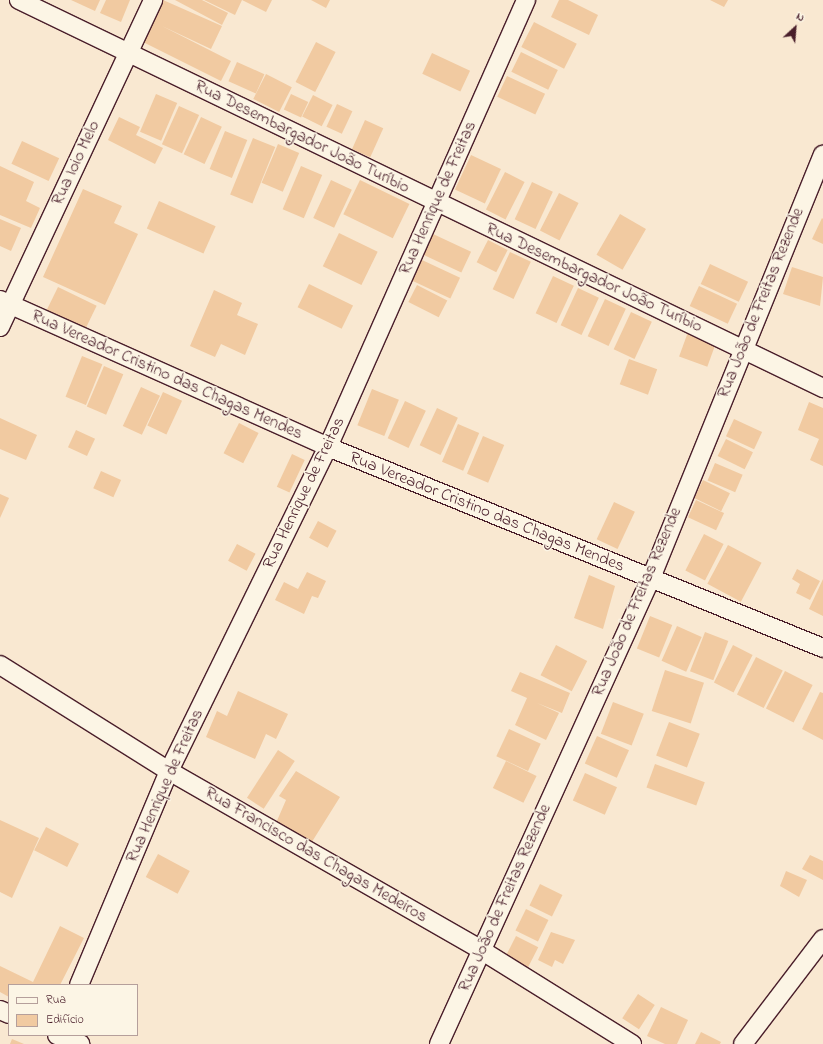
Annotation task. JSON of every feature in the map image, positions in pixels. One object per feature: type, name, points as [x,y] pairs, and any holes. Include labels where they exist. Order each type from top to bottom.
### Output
[{"type":"street","name":"Rua Desembargador João Turíbio","points":[[19,0],[435,203],[742,348],[823,388]]},
{"type":"street","name":"Rua Ioio Melo","points":[[0,327],[5,302],[153,0]]},
{"type":"street","name":"Rua Henrique de Freitas","points":[[79,984],[169,771],[328,447],[526,0]]},
{"type":"street","name":"Rua João de Freitas Rezende","points":[[439,1044],[651,578],[742,348],[823,155]]},
{"type":"street","name":"Rua Vereador Cristino das Chagas Mendes","points":[[5,302],[328,447],[823,648]]},
{"type":"street","name":"Rua Francisco das Chagas Medeiros","points":[[0,665],[169,771],[481,950],[632,1044]]},
{"type":"street","points":[[743,1044],[823,939]]},
{"type":"street","points":[[60,1036],[80,1044]]},
{"type":"building","points":[[71,0],[100,0],[95,11]]},
{"type":"building","points":[[106,0],[130,0],[121,22],[100,13]]},
{"type":"building","points":[[163,0],[222,26],[211,49],[162,26],[231,61],[221,81],[143,42]]},
{"type":"building","points":[[175,0],[202,0],[228,13],[222,25]]},
{"type":"building","points":[[204,0],[242,0],[235,15]]},
{"type":"building","points":[[242,0],[272,0],[266,12]]},
{"type":"building","points":[[311,0],[330,0],[326,8]]},
{"type":"building","points":[[559,0],[568,0],[598,15],[589,35],[551,17]]},
{"type":"building","points":[[710,0],[728,0],[724,7]]},
{"type":"building","points":[[534,22],[577,44],[564,69],[521,47]]},
{"type":"building","points":[[316,42],[336,52],[315,92],[296,82]]},
{"type":"building","points":[[521,52],[558,70],[548,90],[511,72]]},
{"type":"building","points":[[432,53],[470,71],[460,92],[422,74]]},
{"type":"building","points":[[237,62],[264,74],[256,93],[228,81]]},
{"type":"building","points":[[266,74],[292,87],[279,112],[253,99]]},
{"type":"building","points":[[507,76],[545,94],[535,115],[497,97]]},
{"type":"building","points":[[156,94],[177,103],[161,141],[140,132]]},
{"type":"building","points":[[291,94],[308,102],[301,117],[284,109]]},
{"type":"building","points":[[313,95],[333,105],[322,126],[302,116]]},
{"type":"building","points":[[337,104],[352,111],[342,134],[326,127]]},
{"type":"building","points":[[179,106],[199,115],[182,153],[162,144]]},
{"type":"building","points":[[119,117],[140,127],[136,135],[163,148],[155,164],[108,140]]},
{"type":"building","points":[[201,117],[222,127],[205,164],[184,154]]},
{"type":"building","points":[[365,120],[383,128],[370,157],[352,149]]},
{"type":"building","points":[[225,131],[247,140],[232,178],[210,169]]},
{"type":"building","points":[[253,138],[275,147],[252,204],[230,195]]},
{"type":"building","points":[[22,141],[59,158],[49,181],[11,164]]},
{"type":"building","points":[[278,144],[299,153],[283,192],[262,183]]},
{"type":"building","points":[[471,155],[501,169],[485,203],[455,189]]},
{"type":"building","points":[[0,166],[34,182],[26,201],[40,208],[31,228],[0,215]]},
{"type":"building","points":[[301,166],[322,175],[304,218],[283,209]]},
{"type":"building","points":[[505,172],[525,182],[506,219],[486,209]]},
{"type":"building","points":[[331,180],[352,190],[334,228],[313,218]]},
{"type":"building","points":[[360,180],[409,204],[393,238],[343,214]]},
{"type":"building","points":[[532,182],[553,192],[536,229],[515,219]]},
{"type":"building","points":[[83,189],[122,206],[114,223],[138,234],[105,305],[43,277]]},
{"type":"building","points":[[559,193],[579,203],[560,240],[540,230]]},
{"type":"building","points":[[159,201],[216,226],[203,254],[147,228]]},
{"type":"building","points":[[620,214],[646,229],[622,270],[596,255]]},
{"type":"building","points":[[822,218],[823,219],[823,244],[812,239]]},
{"type":"building","points":[[0,219],[21,228],[11,251],[0,246]]},
{"type":"building","points":[[339,233],[378,252],[361,285],[323,266]]},
{"type":"building","points":[[433,234],[471,252],[461,273],[423,255]]},
{"type":"building","points":[[488,240],[508,250],[496,272],[477,262]]},
{"type":"building","points":[[510,252],[531,262],[514,299],[493,289]]},
{"type":"building","points":[[422,260],[460,278],[450,299],[412,281]]},
{"type":"building","points":[[710,264],[748,282],[739,302],[701,284]]},
{"type":"building","points":[[792,267],[823,277],[820,306],[783,294]]},
{"type":"building","points":[[553,276],[574,286],[557,323],[536,313]]},
{"type":"building","points":[[309,284],[353,305],[342,329],[298,307]]},
{"type":"building","points":[[417,285],[447,300],[439,317],[408,302]]},
{"type":"building","points":[[699,286],[737,304],[728,324],[690,306]]},
{"type":"building","points":[[58,287],[97,306],[85,329],[47,310]]},
{"type":"building","points":[[578,288],[599,298],[582,335],[561,325]]},
{"type":"building","points":[[214,290],[242,303],[237,315],[258,324],[245,355],[221,344],[215,357],[190,346]]},
{"type":"building","points":[[605,299],[626,309],[609,346],[588,336]]},
{"type":"building","points":[[631,312],[652,322],[635,359],[614,349]]},
{"type":"building","points":[[688,332],[716,342],[707,367],[679,356]]},
{"type":"building","points":[[82,356],[102,364],[86,405],[66,397]]},
{"type":"building","points":[[629,359],[657,369],[648,395],[620,384]]},
{"type":"building","points":[[104,366],[123,374],[106,415],[87,407]]},
{"type":"building","points":[[141,387],[160,396],[142,435],[123,426]]},
{"type":"building","points":[[372,389],[399,400],[384,436],[357,425]]},
{"type":"building","points":[[163,392],[182,401],[166,434],[147,426]]},
{"type":"building","points":[[405,401],[426,411],[409,448],[388,438]]},
{"type":"building","points":[[809,402],[823,408],[823,466],[810,460],[819,439],[798,430]]},
{"type":"building","points":[[437,408],[458,418],[441,455],[420,445]]},
{"type":"building","points":[[0,418],[37,435],[26,460],[0,449]]},
{"type":"building","points":[[734,419],[762,432],[754,449],[726,436]]},
{"type":"building","points":[[239,423],[259,433],[243,463],[224,453]]},
{"type":"building","points":[[458,424],[479,433],[463,471],[442,462]]},
{"type":"building","points":[[76,430],[95,439],[87,456],[68,447]]},
{"type":"building","points":[[483,436],[504,445],[488,483],[467,474]]},
{"type":"building","points":[[726,439],[753,452],[745,469],[718,456]]},
{"type":"building","points":[[292,454],[305,460],[289,493],[277,487]]},
{"type":"building","points":[[715,463],[743,475],[735,492],[708,480]]},
{"type":"building","points":[[101,471],[121,480],[113,497],[93,488]]},
{"type":"building","points":[[703,480],[730,493],[721,511],[694,498]]},
{"type":"building","points":[[0,494],[9,498],[0,518]]},
{"type":"building","points":[[696,500],[724,513],[716,530],[688,517]]},
{"type":"building","points":[[614,502],[635,512],[618,549],[597,539]]},
{"type":"building","points":[[318,521],[337,531],[328,548],[309,538]]},
{"type":"building","points":[[704,534],[724,544],[705,581],[685,571]]},
{"type":"building","points":[[237,544],[256,554],[247,571],[228,561]]},
{"type":"building","points":[[728,545],[762,563],[741,602],[707,584]]},
{"type":"building","points":[[797,569],[820,581],[810,600],[796,593],[800,584],[792,579]]},
{"type":"building","points":[[307,572],[326,581],[318,598],[312,596],[304,614],[275,600],[284,582],[298,589]]},
{"type":"building","points":[[589,575],[615,586],[603,629],[574,618]]},
{"type":"building","points":[[823,579],[823,616],[809,609]]},
{"type":"building","points":[[650,616],[672,625],[659,657],[637,648]]},
{"type":"building","points":[[677,626],[702,637],[686,672],[662,661]]},
{"type":"building","points":[[705,632],[728,641],[713,680],[690,671]]},
{"type":"building","points":[[556,645],[587,661],[572,691],[541,675]]},
{"type":"building","points":[[733,645],[753,655],[734,692],[714,682]]},
{"type":"building","points":[[756,657],[783,671],[764,708],[737,694]]},
{"type":"building","points":[[665,670],[704,683],[691,724],[652,711]]},
{"type":"building","points":[[785,671],[813,685],[794,722],[766,708]]},
{"type":"building","points":[[520,672],[570,693],[562,713],[537,703],[559,713],[546,740],[515,725],[527,698],[511,691]]},
{"type":"building","points":[[238,691],[288,714],[276,739],[266,734],[255,759],[206,737],[217,711],[227,716]]},
{"type":"building","points":[[820,692],[823,693],[823,740],[802,729]]},
{"type":"building","points":[[613,702],[644,714],[632,746],[601,734]]},
{"type":"building","points":[[669,722],[700,734],[687,767],[656,756]]},
{"type":"building","points":[[509,729],[541,744],[528,771],[496,756]]},
{"type":"building","points":[[597,736],[629,750],[617,778],[585,763]]},
{"type":"building","points":[[278,750],[295,761],[264,809],[247,798]]},
{"type":"building","points":[[506,761],[537,776],[523,803],[493,788]]},
{"type":"building","points":[[655,764],[705,782],[696,806],[646,787]]},
{"type":"building","points":[[296,771],[340,797],[310,845],[276,823],[286,800],[279,796]]},
{"type":"building","points":[[585,773],[617,787],[605,815],[573,800]]},
{"type":"building","points":[[0,820],[39,838],[12,898],[0,892]]},
{"type":"building","points":[[46,827],[79,844],[67,867],[34,850]]},
{"type":"building","points":[[158,854],[190,871],[178,894],[146,877]]},
{"type":"building","points":[[810,855],[823,861],[823,880],[802,869]]},
{"type":"building","points":[[786,871],[807,880],[799,897],[780,886]]},
{"type":"building","points":[[540,884],[562,895],[552,917],[529,906]]},
{"type":"building","points":[[526,909],[548,920],[538,942],[515,931]]},
{"type":"building","points":[[60,926],[84,938],[61,984],[8,984],[8,996],[0,992],[0,966],[33,982]]},
{"type":"building","points":[[551,932],[575,940],[563,964],[555,960],[552,967],[538,960]]},
{"type":"building","points":[[516,936],[538,947],[527,970],[505,958]]},
{"type":"building","points":[[638,994],[655,1005],[639,1029],[622,1018]]},
{"type":"building","points":[[661,1007],[688,1020],[677,1044],[665,1044],[647,1036]]},
{"type":"building","points":[[701,1032],[721,1042],[720,1044],[695,1044]]},
{"type":"building","points":[[12,1039],[24,1044],[10,1044]]}]
